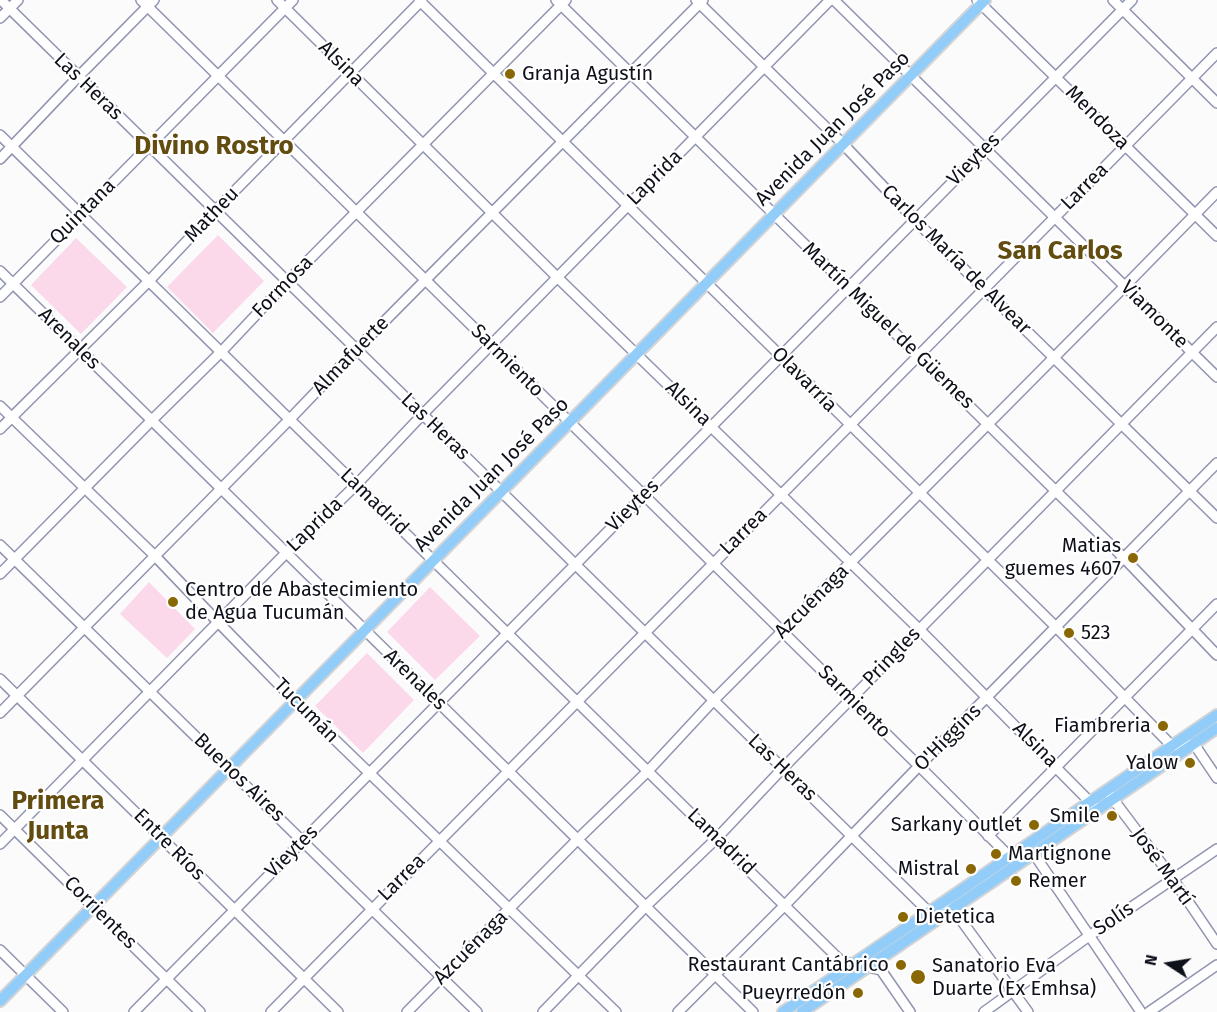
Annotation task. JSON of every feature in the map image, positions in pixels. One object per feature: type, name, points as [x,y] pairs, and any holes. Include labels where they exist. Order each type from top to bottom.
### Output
[{"type":"main road","name":"Avenida Juan José Paso","points":[[0,1001],[911,75],[981,1]]},
{"type":"main road","points":[[1110,795],[1172,746],[1217,715]]},
{"type":"main road","points":[[783,1012],[1010,857],[1217,729]]},
{"type":"main road","points":[[802,1012],[1034,854],[1094,806]]},
{"type":"street","name":"Las Heras","points":[[1,0],[929,912]]},
{"type":"street","points":[[0,18],[18,0]]},
{"type":"street","name":"Alsina","points":[[277,0],[558,278],[919,629],[1094,806]]},
{"type":"street","name":"Quintana","points":[[0,297],[293,0]]},
{"type":"street","name":"Laprida","points":[[0,844],[832,0]]},
{"type":"street","name":"Viamonte","points":[[832,0],[1217,377]]},
{"type":"street","points":[[1113,0],[1217,104]]},
{"type":"street","name":"Vieytes","points":[[134,1012],[1132,0]]},
{"type":"street","name":"Matheu","points":[[0,429],[149,281],[421,1]]},
{"type":"street","name":"Olavarría","points":[[421,1],[1056,627],[1172,746]]},
{"type":"street","name":"Carlos María de Alvear","points":[[699,1],[1053,358],[1217,518]]},
{"type":"street","name":"Almafuerte","points":[[0,713],[699,1]]},
{"type":"street","name":"Mendoza","points":[[981,1],[1217,236]]},
{"type":"street","points":[[0,159],[147,2]]},
{"type":"street","name":"Sarmiento","points":[[147,2],[218,76],[1010,857]]},
{"type":"street","name":"Formosa","points":[[0,574],[221,352],[561,2]]},
{"type":"street","name":"Martín Miguel de Güemes","points":[[561,2],[630,73],[1056,490],[1217,655]]},
{"type":"street","name":"Larrea","points":[[271,1012],[1217,53]]},
{"type":"street","name":"Lamadrid","points":[[0,135],[841,961],[868,967]]},
{"type":"street","name":"Azcuénaga","points":[[407,1012],[648,771],[713,701],[1217,192]]},
{"type":"street","name":"Arenales","points":[[0,271],[753,1012]]},
{"type":"street","name":"Pringles","points":[[543,1012],[646,906],[717,838],[1217,327]]},
{"type":"street","name":"Tucumán","points":[[0,406],[154,555],[296,701],[616,1012]]},
{"type":"street","name":"O'Higgins","points":[[678,1012],[1217,463]]},
{"type":"street","name":"Buenos Aires","points":[[0,545],[477,1012]]},
{"type":"street","points":[[988,836],[1217,604]]},
{"type":"street","name":"Entre Ríos","points":[[0,679],[338,1012]]},
{"type":"street","points":[[1172,746],[1194,744],[1217,778]]},
{"type":"street","name":"José Martí","points":[[1110,795],[1173,879],[1217,944]]},
{"type":"street","name":"Corrientes","points":[[0,815],[200,1012]]},
{"type":"street","name":"Solís","points":[[984,1012],[1089,936],[1217,849]]},
{"type":"street","points":[[1010,857],[1034,854],[1141,1012]]},
{"type":"street","points":[[929,912],[953,909],[1028,1012]]},
{"type":"street","points":[[0,950],[63,1012]]},
{"type":"street","points":[[1149,1012],[1217,965]]},
{"type":"street","points":[[868,967],[881,970],[909,1012]]},
{"type":"shaded area","points":[[218,235],[264,281],[213,333],[167,287]]},
{"type":"shaded area","points":[[76,238],[127,287],[81,334],[31,285]]},
{"type":"shaded area","points":[[149,582],[195,629],[167,658],[120,614]]},
{"type":"shaded area","points":[[430,587],[480,636],[435,680],[387,632]]},
{"type":"shaded area","points":[[367,653],[414,700],[363,753],[315,706]]},
{"type":"place","name":"Granja Agustín","points":[[510,74]]},
{"type":"place","name":"Matias guemes 4607","points":[[1133,558]]},
{"type":"place","name":"Centro de Abastecimiento de Agua Tucumán","points":[[173,602]]},
{"type":"place","name":"523","points":[[1069,633]]},
{"type":"place","name":"Fiambreria","points":[[1163,726]]},
{"type":"place","name":"Yalow","points":[[1190,763]]},
{"type":"place","name":"Smile","points":[[1112,816]]},
{"type":"place","name":"Sarkany outlet","points":[[1034,825]]},
{"type":"place","name":"Martignone","points":[[996,854]]},
{"type":"place","name":"Mistral","points":[[971,869]]},
{"type":"place","name":"Remer","points":[[1016,881]]},
{"type":"place","name":"Dietetica","points":[[903,917]]},
{"type":"place","name":"Restaurant Cantábrico","points":[[901,965]]},
{"type":"place","name":"Sanatorio Eva Duarte (Ex Emhsa)","points":[[918,977]]},
{"type":"place","name":"Pueyrredón","points":[[858,993]]},
{"type":"district","name":"Divino Rostro","points":[[214,147]]},
{"type":"district","name":"San Carlos","points":[[1060,252]]},
{"type":"district","name":"Primera Junta","points":[[58,817]]}]
